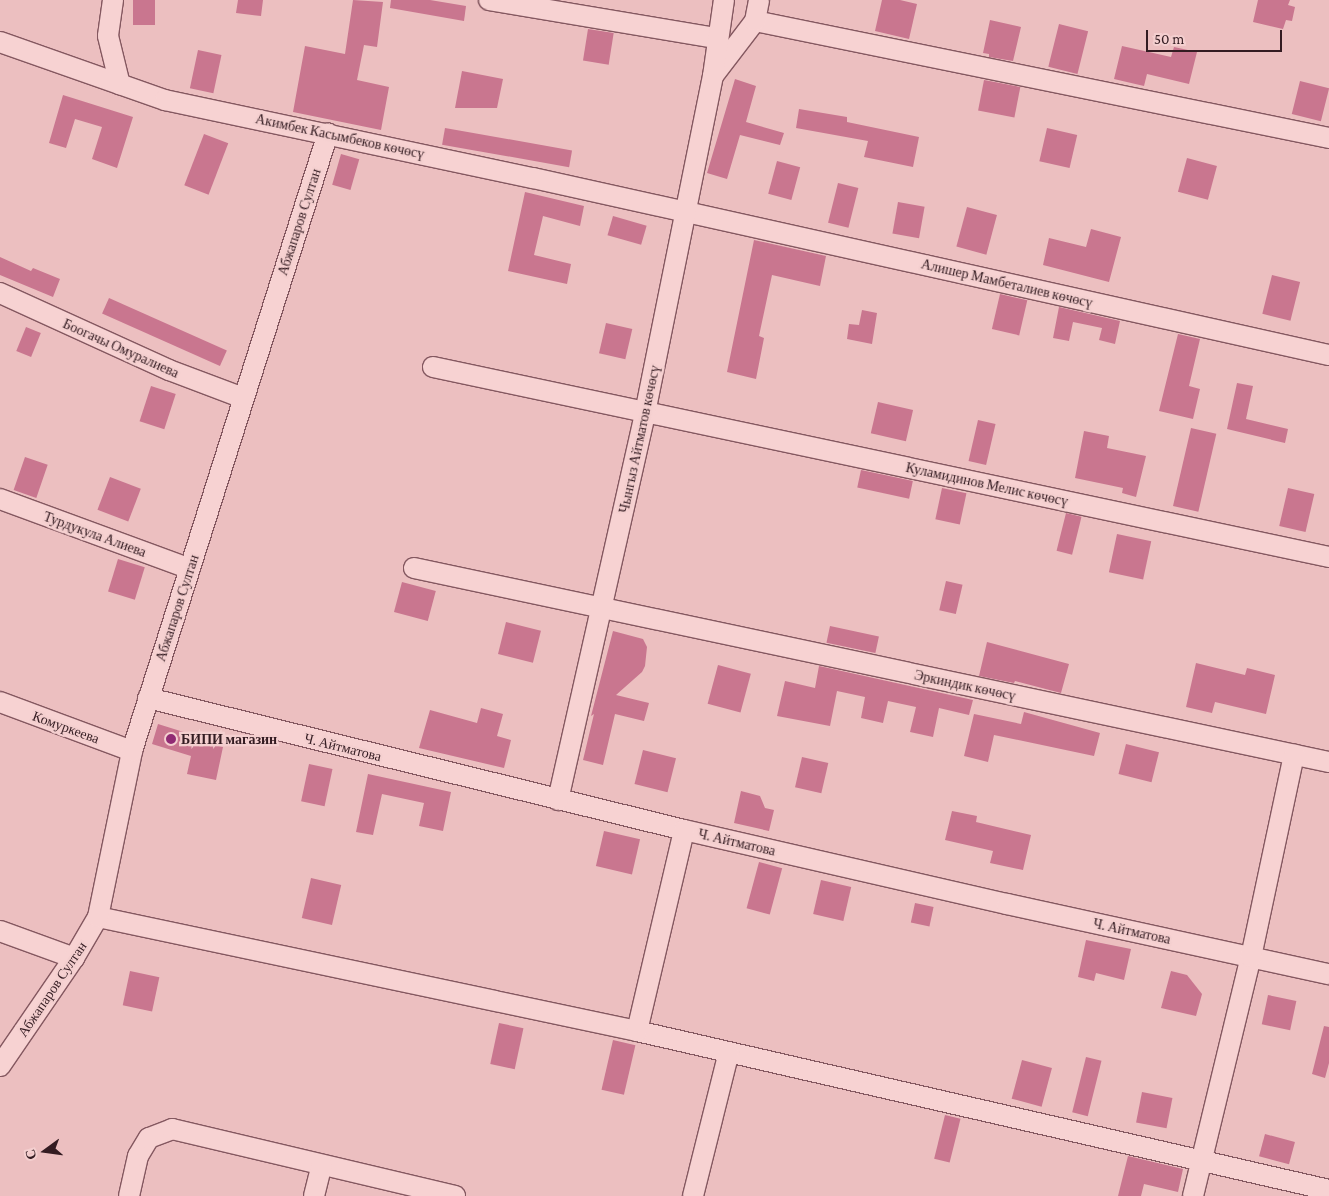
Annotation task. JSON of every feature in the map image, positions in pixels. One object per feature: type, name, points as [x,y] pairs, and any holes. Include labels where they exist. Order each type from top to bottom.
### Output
[{"type":"street","points":[[113,0],[108,36],[120,85]]},
{"type":"street","points":[[489,0],[717,38]]},
{"type":"street","name":"Чынгыз Айтматов көчөсү","points":[[558,800],[645,413],[712,76],[724,0]]},
{"type":"street","name":"Чынгыз Айтматов көчөсү","points":[[712,76],[755,21],[759,0]]},
{"type":"street","points":[[755,21],[1329,138]]},
{"type":"street","name":"Акимбек Касымбеков көчөсү","points":[[0,42],[164,100],[328,133],[685,211]]},
{"type":"street","name":"Абжапаров Султан","points":[[0,1066],[74,958],[98,917],[132,751],[328,133]]},
{"type":"street","name":"Алишер Мамбеталиев көчөсү","points":[[685,211],[1329,355]]},
{"type":"street","name":"Боогачы Омуралиева","points":[[0,293],[169,370],[243,398]]},
{"type":"street","name":"Куламидинов Мелис көчөсү","points":[[433,367],[1329,557]]},
{"type":"street","name":"Турдукула Алиева","points":[[0,499],[190,569]]},
{"type":"street","name":"Эркиндик көчөсү","points":[[414,568],[1329,762]]},
{"type":"street","name":"Ч. Айтматова","points":[[148,698],[684,830],[1329,974]]},
{"type":"street","name":"Комуркеева","points":[[0,702],[132,751]]},
{"type":"street","points":[[1193,1196],[1251,957],[1294,754]]},
{"type":"street","points":[[637,1031],[684,830]]},
{"type":"street","points":[[98,917],[637,1031],[1329,1190]]},
{"type":"street","points":[[0,931],[74,958]]},
{"type":"street","points":[[693,1196],[729,1052]]},
{"type":"street","points":[[129,1196],[138,1156],[150,1138],[172,1129],[455,1196]]},
{"type":"street","points":[[314,1196],[322,1165]]},
{"type":"building","points":[[133,0],[155,0],[155,25],[133,25]]},
{"type":"building","points":[[238,0],[263,0],[261,16],[236,13]]},
{"type":"building","points":[[353,0],[383,2],[377,47],[364,45],[357,80],[389,87],[381,130],[293,112],[305,46],[345,54]]},
{"type":"building","points":[[391,0],[430,0],[466,6],[464,21],[390,8]]},
{"type":"building","points":[[882,0],[900,0],[917,4],[909,39],[875,31]]},
{"type":"building","points":[[1258,0],[1290,0],[1288,5],[1295,7],[1292,21],[1286,20],[1283,29],[1253,22]]},
{"type":"building","points":[[990,20],[1021,27],[1013,61],[989,57],[989,54],[983,53]]},
{"type":"building","points":[[1059,24],[1088,31],[1077,74],[1048,67]]},
{"type":"building","points":[[588,29],[614,33],[609,65],[583,61]]},
{"type":"building","points":[[1122,46],[1171,57],[1174,47],[1197,52],[1189,84],[1147,74],[1144,86],[1114,79]]},
{"type":"building","points":[[198,50],[221,55],[213,93],[190,88]]},
{"type":"building","points":[[462,71],[503,79],[497,108],[455,108]]},
{"type":"building","points":[[735,79],[756,86],[746,122],[784,133],[780,145],[740,135],[727,179],[707,173]]},
{"type":"building","points":[[984,80],[1020,87],[1014,117],[978,110]]},
{"type":"building","points":[[1300,81],[1329,88],[1321,121],[1292,114]]},
{"type":"building","points":[[63,95],[133,117],[117,168],[92,159],[102,127],[75,119],[66,148],[49,143]]},
{"type":"building","points":[[799,109],[847,117],[847,122],[919,137],[913,167],[864,157],[868,141],[796,128]]},
{"type":"building","points":[[445,128],[572,150],[569,167],[442,145]]},
{"type":"building","points":[[1047,128],[1077,135],[1070,168],[1039,161]]},
{"type":"building","points":[[204,134],[228,143],[209,195],[184,185]]},
{"type":"building","points":[[341,154],[359,159],[350,190],[332,185]]},
{"type":"building","points":[[1187,158],[1217,166],[1208,200],[1178,192]]},
{"type":"building","points":[[777,161],[800,167],[791,200],[768,194]]},
{"type":"building","points":[[838,183],[858,188],[848,228],[828,223]]},
{"type":"building","points":[[525,192],[584,206],[580,226],[543,216],[534,255],[571,264],[567,284],[508,271]]},
{"type":"building","points":[[898,202],[925,207],[919,238],[892,234]]},
{"type":"building","points":[[967,207],[997,215],[986,255],[956,247]]},
{"type":"building","points":[[613,216],[647,226],[641,245],[607,235]]},
{"type":"building","points":[[1091,229],[1121,237],[1109,282],[1043,265],[1049,238],[1086,247]]},
{"type":"building","points":[[754,240],[826,256],[820,286],[772,275],[759,336],[764,338],[756,379],[727,372]]},
{"type":"building","points":[[0,257],[31,271],[33,268],[60,279],[53,297],[0,275]]},
{"type":"building","points":[[1272,275],[1300,282],[1290,321],[1262,314]]},
{"type":"building","points":[[1000,294],[1027,300],[1019,335],[992,329]]},
{"type":"building","points":[[109,298],[227,350],[220,366],[102,314]]},
{"type":"building","points":[[1059,307],[1120,321],[1115,344],[1099,340],[1102,328],[1073,322],[1069,341],[1053,338]]},
{"type":"building","points":[[862,310],[877,313],[872,344],[847,339],[849,324],[859,325]]},
{"type":"building","points":[[606,323],[632,329],[625,359],[599,353]]},
{"type":"building","points":[[26,327],[41,333],[31,357],[16,351]]},
{"type":"building","points":[[1178,334],[1200,339],[1189,386],[1200,389],[1193,419],[1159,411]]},
{"type":"building","points":[[1237,383],[1253,386],[1246,419],[1288,429],[1285,443],[1227,429]]},
{"type":"building","points":[[151,386],[176,394],[164,429],[140,421]]},
{"type":"building","points":[[878,402],[913,410],[906,441],[871,433]]},
{"type":"building","points":[[978,420],[996,424],[986,465],[969,461]]},
{"type":"building","points":[[1191,428],[1216,434],[1198,512],[1173,506]]},
{"type":"building","points":[[1084,431],[1109,436],[1107,448],[1146,456],[1136,497],[1122,493],[1123,488],[1075,478]]},
{"type":"building","points":[[25,457],[48,465],[36,498],[14,490]]},
{"type":"building","points":[[861,470],[913,481],[909,499],[857,488]]},
{"type":"building","points":[[110,477],[141,489],[128,522],[97,510]]},
{"type":"building","points":[[942,488],[966,493],[960,524],[935,519]]},
{"type":"building","points":[[1288,488],[1314,494],[1306,532],[1279,526]]},
{"type":"building","points":[[1066,513],[1082,517],[1072,555],[1057,551]]},
{"type":"building","points":[[1117,534],[1151,541],[1143,579],[1109,572]]},
{"type":"building","points":[[118,559],[145,567],[135,600],[108,592]]},
{"type":"building","points":[[946,581],[963,585],[956,614],[939,610]]},
{"type":"building","points":[[402,582],[436,591],[428,621],[394,612]]},
{"type":"building","points":[[506,622],[541,631],[533,663],[498,654]]},
{"type":"building","points":[[830,626],[879,636],[875,653],[826,643]]},
{"type":"building","points":[[613,631],[643,639],[647,647],[645,666],[642,672],[616,695],[649,703],[644,721],[615,714],[603,765],[583,760],[594,714],[591,716]]},
{"type":"building","points":[[987,642],[1069,664],[1061,693],[1015,681],[1014,683],[979,676]]},
{"type":"building","points":[[1196,663],[1245,675],[1247,668],[1275,675],[1266,714],[1215,702],[1212,713],[1186,707]]},
{"type":"building","points":[[718,665],[751,674],[740,712],[708,704]]},
{"type":"building","points":[[819,666],[973,700],[969,715],[939,708],[933,737],[910,732],[916,707],[888,701],[883,723],[861,718],[865,697],[837,691],[830,726],[777,716],[785,681],[815,688]]},
{"type":"building","points":[[481,708],[503,714],[497,736],[511,740],[504,768],[419,748],[430,710],[477,723]]},
{"type":"building","points":[[1024,712],[1100,733],[1094,756],[994,735],[988,762],[964,756],[974,714],[1021,724]]},
{"type":"building","points":[[158,724],[190,734],[188,739],[223,747],[216,780],[187,774],[191,756],[152,744]]},
{"type":"building","points":[[1126,744],[1159,752],[1151,782],[1119,774]]},
{"type":"building","points":[[643,750],[676,758],[668,792],[635,784]]},
{"type":"building","points":[[802,757],[828,763],[821,793],[795,787]]},
{"type":"building","points":[[309,764],[332,769],[325,806],[301,801]]},
{"type":"building","points":[[368,774],[451,792],[443,831],[419,826],[424,803],[382,794],[373,835],[356,832]]},
{"type":"building","points":[[741,791],[760,796],[765,808],[774,810],[769,831],[734,823]]},
{"type":"building","points":[[952,811],[977,816],[976,822],[1031,835],[1023,870],[990,863],[993,851],[945,840]]},
{"type":"building","points":[[604,831],[640,839],[632,874],[596,866]]},
{"type":"building","points":[[759,862],[782,868],[770,915],[747,908]]},
{"type":"building","points":[[311,878],[341,885],[332,925],[302,918]]},
{"type":"building","points":[[821,880],[851,887],[843,921],[813,914]]},
{"type":"building","points":[[915,903],[934,907],[929,927],[911,923]]},
{"type":"building","points":[[1086,940],[1131,949],[1124,980],[1096,973],[1094,981],[1078,977]]},
{"type":"building","points":[[130,971],[159,977],[152,1011],[123,1005]]},
{"type":"building","points":[[1171,971],[1187,975],[1202,994],[1196,1016],[1161,1008]]},
{"type":"building","points":[[1268,995],[1296,1001],[1290,1030],[1262,1024]]},
{"type":"building","points":[[499,1023],[523,1028],[515,1069],[490,1064]]},
{"type":"building","points":[[1324,1026],[1329,1027],[1329,1063],[1325,1078],[1312,1074]]},
{"type":"building","points":[[613,1040],[635,1045],[624,1095],[602,1090]]},
{"type":"building","points":[[1086,1057],[1102,1061],[1088,1116],[1072,1112]]},
{"type":"building","points":[[1022,1060],[1052,1068],[1042,1107],[1012,1099]]},
{"type":"building","points":[[1142,1092],[1172,1098],[1167,1128],[1136,1122]]},
{"type":"building","points":[[945,1115],[961,1119],[950,1163],[934,1159]]},
{"type":"building","points":[[1265,1134],[1295,1142],[1289,1164],[1259,1156]]},
{"type":"building","points":[[1128,1156],[1183,1169],[1178,1192],[1144,1184],[1141,1196],[1118,1196]]},
{"type":"place","name":"БИПИ магазин","points":[[171,739]]}]
